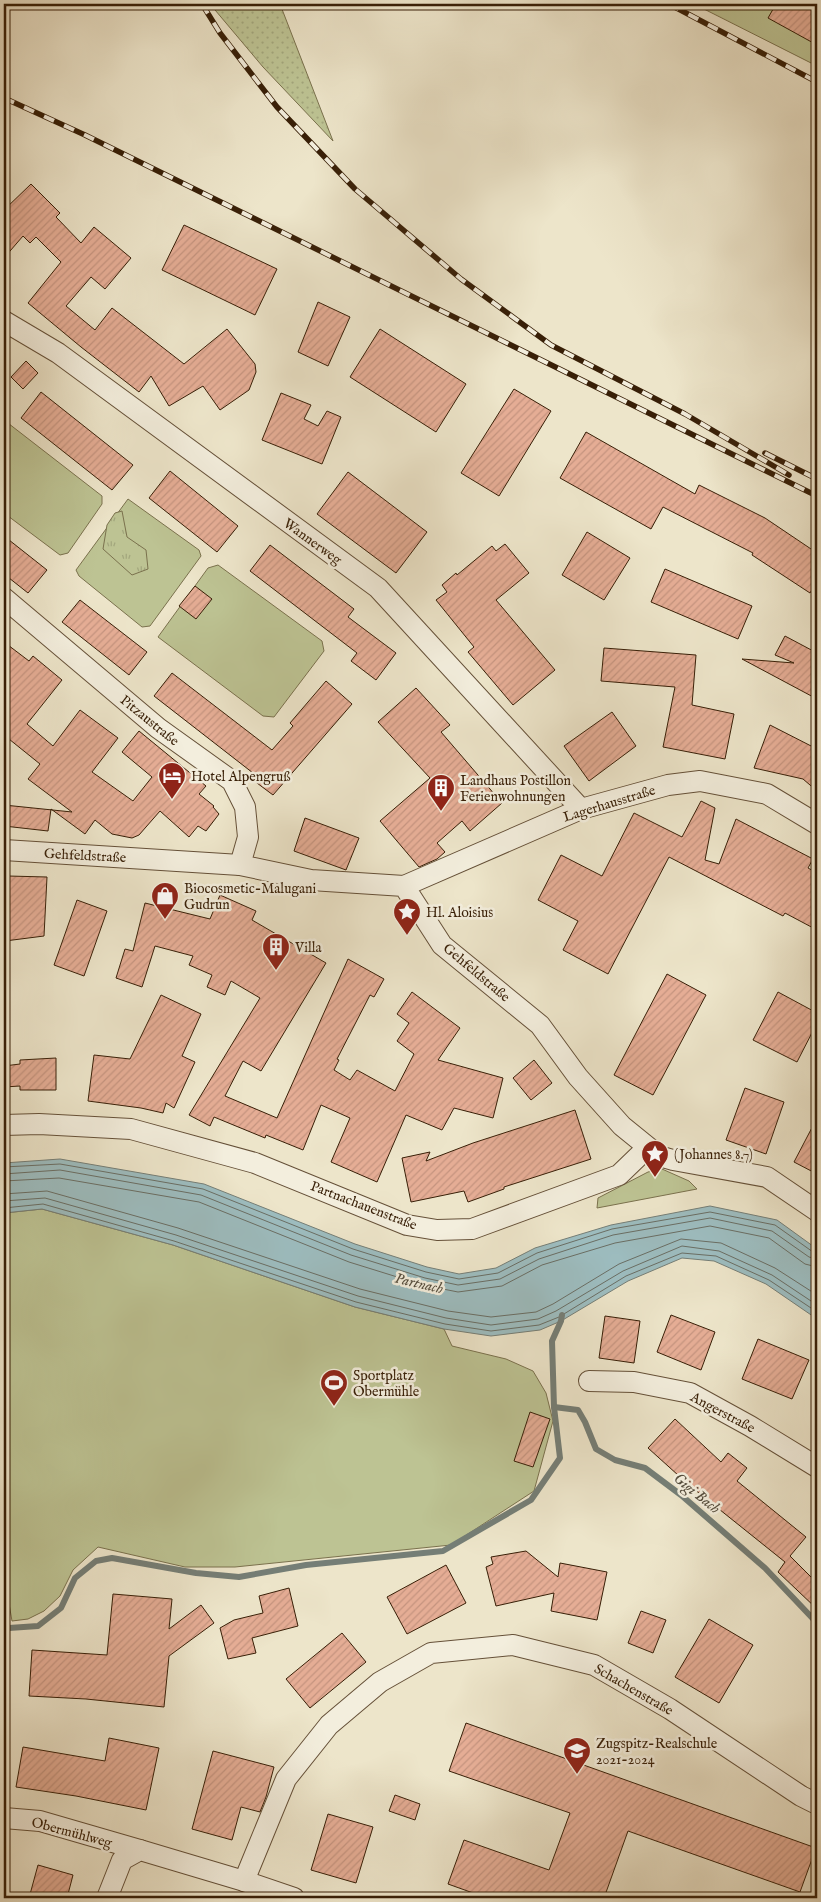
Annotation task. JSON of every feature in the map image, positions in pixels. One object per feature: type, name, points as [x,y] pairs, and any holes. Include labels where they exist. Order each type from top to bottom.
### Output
[{"type":"street","name":"Wannerweg","points":[[4,321],[58,353],[378,588],[581,809]]},
{"type":"street","name":"Pitzaustraße","points":[[4,598],[158,728],[232,781],[245,807],[248,837],[240,865]]},
{"type":"street","name":"Lagerhausstraße","points":[[404,886],[581,809],[668,785],[700,781],[768,794],[817,824]]},
{"type":"street","name":"Gehfeldstraße","points":[[4,850],[240,865],[311,880],[404,886],[442,945],[540,1025],[578,1077],[622,1126],[647,1148]]},
{"type":"street","name":"Partnachauenstraße","points":[[4,1125],[39,1124],[132,1129],[255,1163],[407,1225],[437,1230],[472,1229],[619,1175],[647,1148]]},
{"type":"street","points":[[647,1148],[659,1156],[673,1160],[767,1177],[817,1211]]},
{"type":"street","name":"Angerstraße","points":[[589,1381],[634,1382],[690,1394],[750,1426],[817,1467]]},
{"type":"street","name":"Schachenstraße","points":[[244,1881],[286,1779],[329,1725],[380,1682],[430,1653],[513,1645],[594,1665],[670,1709],[801,1796],[817,1804]]},
{"type":"street","name":"Obermühlweg","points":[[4,1818],[40,1821],[244,1881],[294,1898]]},
{"type":"street","points":[[107,1898],[122,1860],[140,1850]]},
{"type":"green space","points":[[210,4],[280,4],[333,141],[263,67]]},
{"type":"green space","points":[[694,4],[817,4],[817,66],[696,5]]},
{"type":"green space","points":[[4,420],[102,496],[102,504],[68,553],[60,555],[4,513]]},
{"type":"green space","points":[[128,499],[199,550],[201,556],[150,626],[142,627],[79,576],[76,570]]},
{"type":"green space","points":[[122,511],[127,537],[146,550],[148,569],[132,575],[103,549],[107,525],[115,513]]},
{"type":"green space","points":[[218,565],[322,641],[324,651],[274,717],[263,716],[158,637],[208,568]]},
{"type":"green space","points":[[662,1169],[689,1181],[697,1189],[597,1208],[598,1198],[648,1172]]},
{"type":"green space","name":"Sportplatz Obermühle","points":[[42,1209],[173,1245],[355,1307],[444,1329],[452,1346],[506,1359],[533,1371],[546,1393],[553,1421],[534,1491],[451,1545],[235,1567],[185,1567],[98,1547],[73,1570],[60,1596],[44,1611],[28,1619],[12,1621],[7,1592],[4,1591],[4,1213]]},
{"type":"water","name":"Partnach","points":[[60,1159],[204,1184],[355,1244],[427,1267],[459,1274],[496,1268],[535,1248],[611,1225],[710,1206],[777,1220],[817,1249],[817,1319],[766,1284],[714,1261],[682,1258],[628,1281],[561,1321],[540,1330],[491,1336],[444,1329],[355,1307],[173,1245],[42,1209],[4,1213],[4,1163]]},
{"type":"building","points":[[776,4],[817,4],[817,45],[768,18]]},
{"type":"building","points":[[31,184],[60,213],[56,217],[81,243],[94,227],[131,258],[105,289],[91,277],[66,306],[95,330],[112,308],[184,364],[227,329],[255,364],[256,372],[249,390],[220,410],[203,386],[169,406],[151,376],[139,392],[28,303],[61,262],[36,237],[30,243],[23,236],[4,258],[4,210]]},
{"type":"building","points":[[184,225],[277,269],[255,315],[162,270]]},
{"type":"building","points":[[318,302],[350,317],[328,366],[298,352]]},
{"type":"building","points":[[380,329],[466,384],[436,432],[350,377]]},
{"type":"building","points":[[26,361],[38,373],[23,389],[11,377]]},
{"type":"building","points":[[514,389],[551,411],[499,496],[461,473]]},
{"type":"building","points":[[41,392],[133,465],[112,490],[21,418]]},
{"type":"building","points":[[281,393],[311,405],[304,419],[318,426],[327,411],[341,417],[322,464],[262,440]]},
{"type":"building","points":[[586,432],[695,494],[699,485],[765,518],[817,553],[817,581],[810,593],[752,555],[753,553],[663,507],[651,529],[560,478]]},
{"type":"building","points":[[170,471],[238,526],[217,552],[149,498]]},
{"type":"building","points":[[348,472],[427,532],[396,573],[317,514]]},
{"type":"building","points":[[587,532],[630,558],[604,600],[562,575]]},
{"type":"building","points":[[4,536],[47,570],[28,593],[4,574]]},
{"type":"building","points":[[505,544],[529,573],[496,600],[555,670],[513,705],[468,652],[474,647],[436,600],[447,592],[442,585],[456,573],[457,575],[492,546],[496,551]]},
{"type":"building","points":[[270,545],[354,609],[348,617],[396,653],[376,680],[351,661],[357,653],[250,571]]},
{"type":"building","points":[[665,569],[752,606],[738,639],[651,602]]},
{"type":"building","points":[[195,586],[212,599],[196,619],[179,606]]},
{"type":"building","points":[[80,600],[147,652],[129,675],[62,622]]},
{"type":"building","points":[[785,636],[817,653],[817,699],[742,659],[794,663],[775,655]]},
{"type":"building","points":[[4,642],[29,661],[33,656],[62,680],[27,724],[53,746],[80,710],[118,738],[92,772],[133,801],[152,777],[122,752],[139,731],[206,786],[199,794],[214,806],[219,814],[206,831],[198,826],[189,837],[160,811],[139,835],[132,838],[112,834],[95,820],[85,834],[52,810],[72,812],[28,779],[40,764],[4,735]]},
{"type":"building","points":[[604,648],[696,655],[692,705],[734,714],[725,759],[663,747],[675,687],[601,681]]},
{"type":"building","points":[[172,673],[272,750],[293,726],[290,723],[326,681],[352,704],[273,795],[249,777],[253,773],[154,696]]},
{"type":"building","name":"Landhaus Postillon Ferienwohnungen","points":[[416,688],[450,725],[441,732],[502,803],[470,831],[462,821],[437,843],[445,852],[437,859],[419,867],[380,821],[430,778],[378,722]]},
{"type":"building","points":[[612,712],[636,746],[589,781],[564,746]]},
{"type":"building","points":[[770,725],[817,749],[817,791],[803,779],[754,768]]},
{"type":"building","points":[[701,801],[715,808],[705,860],[719,864],[736,819],[813,859],[808,868],[817,873],[817,930],[785,913],[783,916],[669,857],[608,974],[563,950],[578,921],[538,900],[561,855],[602,876],[634,813],[682,837]]},
{"type":"building","points":[[4,805],[51,810],[48,831],[4,826]]},
{"type":"building","points":[[305,818],[359,838],[346,870],[294,851]]},
{"type":"building","points":[[8,876],[47,877],[44,936],[5,941],[4,921],[7,920]]},
{"type":"building","points":[[220,895],[256,911],[252,920],[326,963],[261,1071],[243,1061],[225,1096],[277,1118],[348,959],[384,979],[374,997],[370,995],[337,1059],[339,1060],[334,1070],[350,1080],[357,1070],[395,1091],[414,1054],[397,1041],[409,1023],[397,1014],[412,992],[460,1028],[438,1060],[503,1078],[493,1118],[454,1108],[442,1130],[406,1115],[377,1182],[331,1162],[350,1118],[321,1105],[303,1150],[266,1135],[265,1138],[214,1117],[210,1126],[189,1115],[260,998],[231,981],[225,995],[207,987],[212,975],[189,965],[193,956],[155,946],[142,987],[116,978],[125,949],[133,951],[145,903],[210,919]]},
{"type":"building","points":[[77,900],[107,911],[84,976],[54,965]]},
{"type":"building","points":[[667,974],[706,995],[653,1095],[614,1075]]},
{"type":"building","points":[[778,992],[817,1013],[817,1023],[797,1062],[753,1040]]},
{"type":"building","points":[[161,995],[201,1014],[182,1056],[195,1062],[174,1108],[166,1103],[163,1113],[88,1101],[94,1055],[130,1059]]},
{"type":"building","points":[[56,1058],[56,1090],[20,1090],[20,1086],[4,1087],[4,1066],[20,1064],[20,1060]]},
{"type":"building","points":[[534,1060],[552,1083],[531,1100],[513,1078]]},
{"type":"building","points":[[745,1088],[784,1102],[766,1154],[726,1140]]},
{"type":"building","points":[[575,1110],[591,1159],[504,1187],[504,1189],[468,1202],[464,1191],[411,1202],[402,1158],[430,1152],[426,1161],[473,1143]]},
{"type":"building","points":[[817,1118],[817,1174],[794,1162]]},
{"type":"building","points":[[671,1315],[715,1332],[701,1370],[657,1352]]},
{"type":"building","points":[[605,1316],[640,1321],[634,1363],[599,1358]]},
{"type":"building","points":[[758,1339],[809,1360],[792,1399],[742,1379]]},
{"type":"building","points":[[530,1412],[550,1419],[533,1467],[514,1461]]},
{"type":"building","points":[[675,1419],[721,1462],[728,1453],[747,1468],[737,1481],[806,1537],[790,1556],[817,1583],[817,1609],[778,1572],[785,1562],[689,1485],[648,1448]]},
{"type":"building","points":[[526,1551],[558,1577],[560,1563],[607,1572],[597,1620],[551,1611],[554,1593],[496,1606],[486,1567],[493,1564],[491,1557]]},
{"type":"building","points":[[446,1565],[466,1603],[407,1634],[387,1597]]},
{"type":"building","points":[[289,1588],[298,1626],[252,1638],[256,1653],[228,1659],[220,1628],[234,1620],[263,1613],[259,1596]]},
{"type":"building","points":[[113,1594],[172,1599],[169,1629],[201,1605],[214,1623],[169,1656],[164,1707],[86,1699],[29,1696],[32,1650],[107,1655]]},
{"type":"building","points":[[641,1611],[666,1620],[653,1653],[628,1643]]},
{"type":"building","points":[[709,1619],[753,1645],[719,1703],[675,1677]]},
{"type":"building","points":[[342,1633],[366,1662],[310,1708],[286,1679]]},
{"type":"building","points":[[466,1723],[816,1848],[800,1892],[628,1831],[604,1898],[487,1898],[448,1884],[464,1840],[549,1870],[570,1813],[449,1771]]},
{"type":"building","points":[[109,1738],[159,1748],[146,1810],[76,1796],[16,1787],[23,1747],[105,1761]]},
{"type":"building","points":[[213,1751],[274,1767],[260,1812],[241,1807],[232,1840],[192,1829]]},
{"type":"building","points":[[395,1795],[420,1804],[415,1820],[389,1811]]},
{"type":"building","points":[[328,1814],[373,1827],[356,1883],[311,1870]]},
{"type":"building","points":[[38,1865],[73,1875],[67,1898],[29,1898]]},
{"type":"waterway","points":[[4,1625],[9,1628],[38,1626],[61,1608],[75,1578],[96,1561],[112,1558],[196,1573],[239,1577],[306,1565],[443,1551],[531,1500],[560,1458],[554,1407],[552,1341],[562,1315]]},
{"type":"waterway","name":"Gigi Bach","points":[[554,1407],[578,1410],[596,1449],[615,1460],[645,1468],[681,1495],[765,1568],[817,1623]]},
{"type":"railway","points":[[202,4],[220,33],[277,107],[355,189],[461,279],[551,345],[685,414],[789,475]]},
{"type":"railway","points":[[669,4],[817,82]]},
{"type":"railway","points":[[4,98],[85,135],[817,496]]},
{"type":"railway","points":[[765,453],[817,479]]},
{"type":"place","name":"Hotel Alpengruß","points":[[172,800]]},
{"type":"place","name":"Landhaus Postillon Ferienwohnungen","points":[[441,812]]},
{"type":"place","name":"Biocosmetic-Malugani Gudrun","points":[[165,920]]},
{"type":"place","name":"Hl. Aloisius","points":[[407,936]]},
{"type":"place","name":"Villa","points":[[276,971]]},
{"type":"place","name":"(Johannes 8.7)","points":[[655,1178]]},
{"type":"place","name":"Sportplatz Obermühle","points":[[334,1407]]},
{"type":"place","name":"Zugspitz-Realschule 2021-2024","points":[[577,1775]]}]
